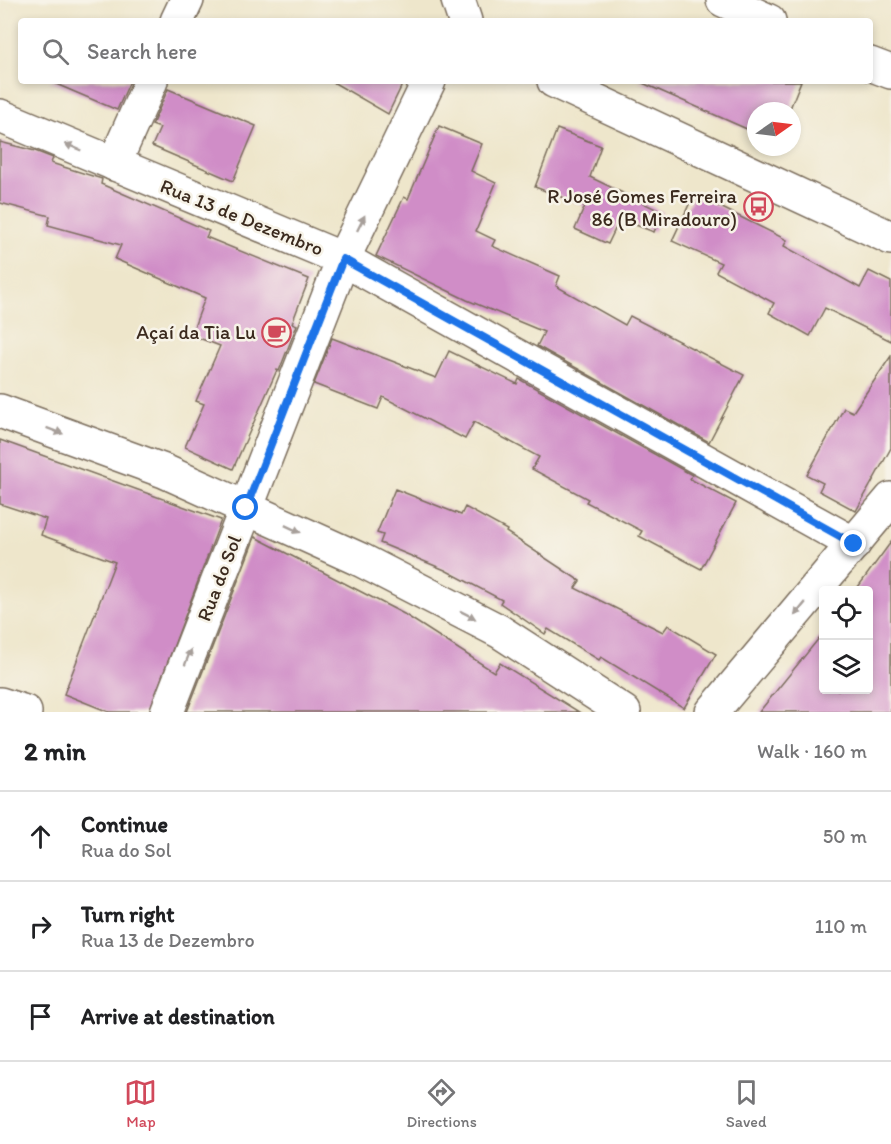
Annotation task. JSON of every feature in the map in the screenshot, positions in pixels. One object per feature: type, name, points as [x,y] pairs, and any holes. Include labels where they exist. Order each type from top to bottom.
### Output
[{"type":"street","points":[[178,18],[187,0]]},
{"type":"street","points":[[458,0],[464,18]]},
{"type":"street","points":[[723,0],[762,18]]},
{"type":"street","points":[[873,65],[891,72]]},
{"type":"street","points":[[114,164],[150,84]]},
{"type":"street","name":"Rua do Sol","points":[[167,712],[343,259],[428,84]]},
{"type":"street","points":[[560,84],[891,238]]},
{"type":"street","name":"Rua 13 de Dezembro","points":[[0,116],[343,259],[854,544]]},
{"type":"street","points":[[0,411],[164,471],[361,561],[498,631],[624,712]]},
{"type":"street","points":[[712,712],[891,499]]},
{"type":"street","points":[[0,704],[25,712]]},
{"type":"building","points":[[56,84],[129,84],[117,110]]},
{"type":"building","points":[[336,84],[403,84],[388,114]]},
{"type":"building","points":[[645,84],[800,84],[793,102],[747,102],[747,129]]},
{"type":"building","points":[[168,89],[256,126],[233,181],[152,146],[160,128],[152,125]]},
{"type":"building","points":[[439,126],[482,144],[471,171],[496,183],[476,231],[495,240],[492,246],[560,276],[556,286],[625,325],[630,316],[744,375],[709,442],[537,346],[544,332],[467,300],[376,256],[404,197],[408,199]]},
{"type":"building","points":[[557,129],[601,146],[590,177],[662,212],[654,232],[620,219],[608,244],[575,229],[585,206],[535,187]]},
{"type":"building","points":[[0,142],[35,151],[53,158],[51,163],[102,179],[101,184],[209,231],[206,237],[309,279],[292,323],[297,325],[279,371],[277,370],[233,469],[185,447],[204,404],[196,401],[220,346],[191,335],[205,298],[115,259],[121,245],[48,225],[50,216],[0,203]]},
{"type":"building","points":[[694,194],[787,240],[784,246],[860,288],[869,271],[891,282],[891,341],[825,308],[810,336],[769,313],[774,303],[716,272],[721,263],[672,241]]},
{"type":"building","points":[[332,338],[436,378],[449,351],[517,384],[519,379],[692,475],[690,479],[736,503],[701,569],[639,536],[642,531],[586,502],[588,499],[532,469],[539,457],[474,422],[465,439],[383,397],[378,409],[314,384]]},
{"type":"building","points":[[891,356],[891,448],[856,511],[819,491],[823,483],[807,475],[844,408],[853,412]]},
{"type":"building","points":[[0,440],[221,520],[149,712],[109,712],[64,694],[115,562],[41,535],[46,519],[0,504]]},
{"type":"building","points":[[395,489],[461,515],[465,507],[507,530],[506,532],[580,581],[575,588],[663,632],[668,625],[716,654],[684,708],[601,657],[599,660],[548,629],[545,634],[500,603],[502,600],[445,570],[380,543],[383,535],[377,533]]},
{"type":"building","points":[[255,537],[404,614],[494,672],[500,663],[579,712],[187,712]]},
{"type":"building","points":[[891,542],[891,712],[759,712],[819,638],[819,694],[873,694],[873,586],[859,586]]},
{"type":"place","name":"R José Gomes Ferreira 86 (B Miradouro)","points":[[758,207]]},
{"type":"place","name":"Açaí da Tia Lu","points":[[277,332]]},
{"type":"route","points":[[246,508],[343,259],[854,544]]}]
